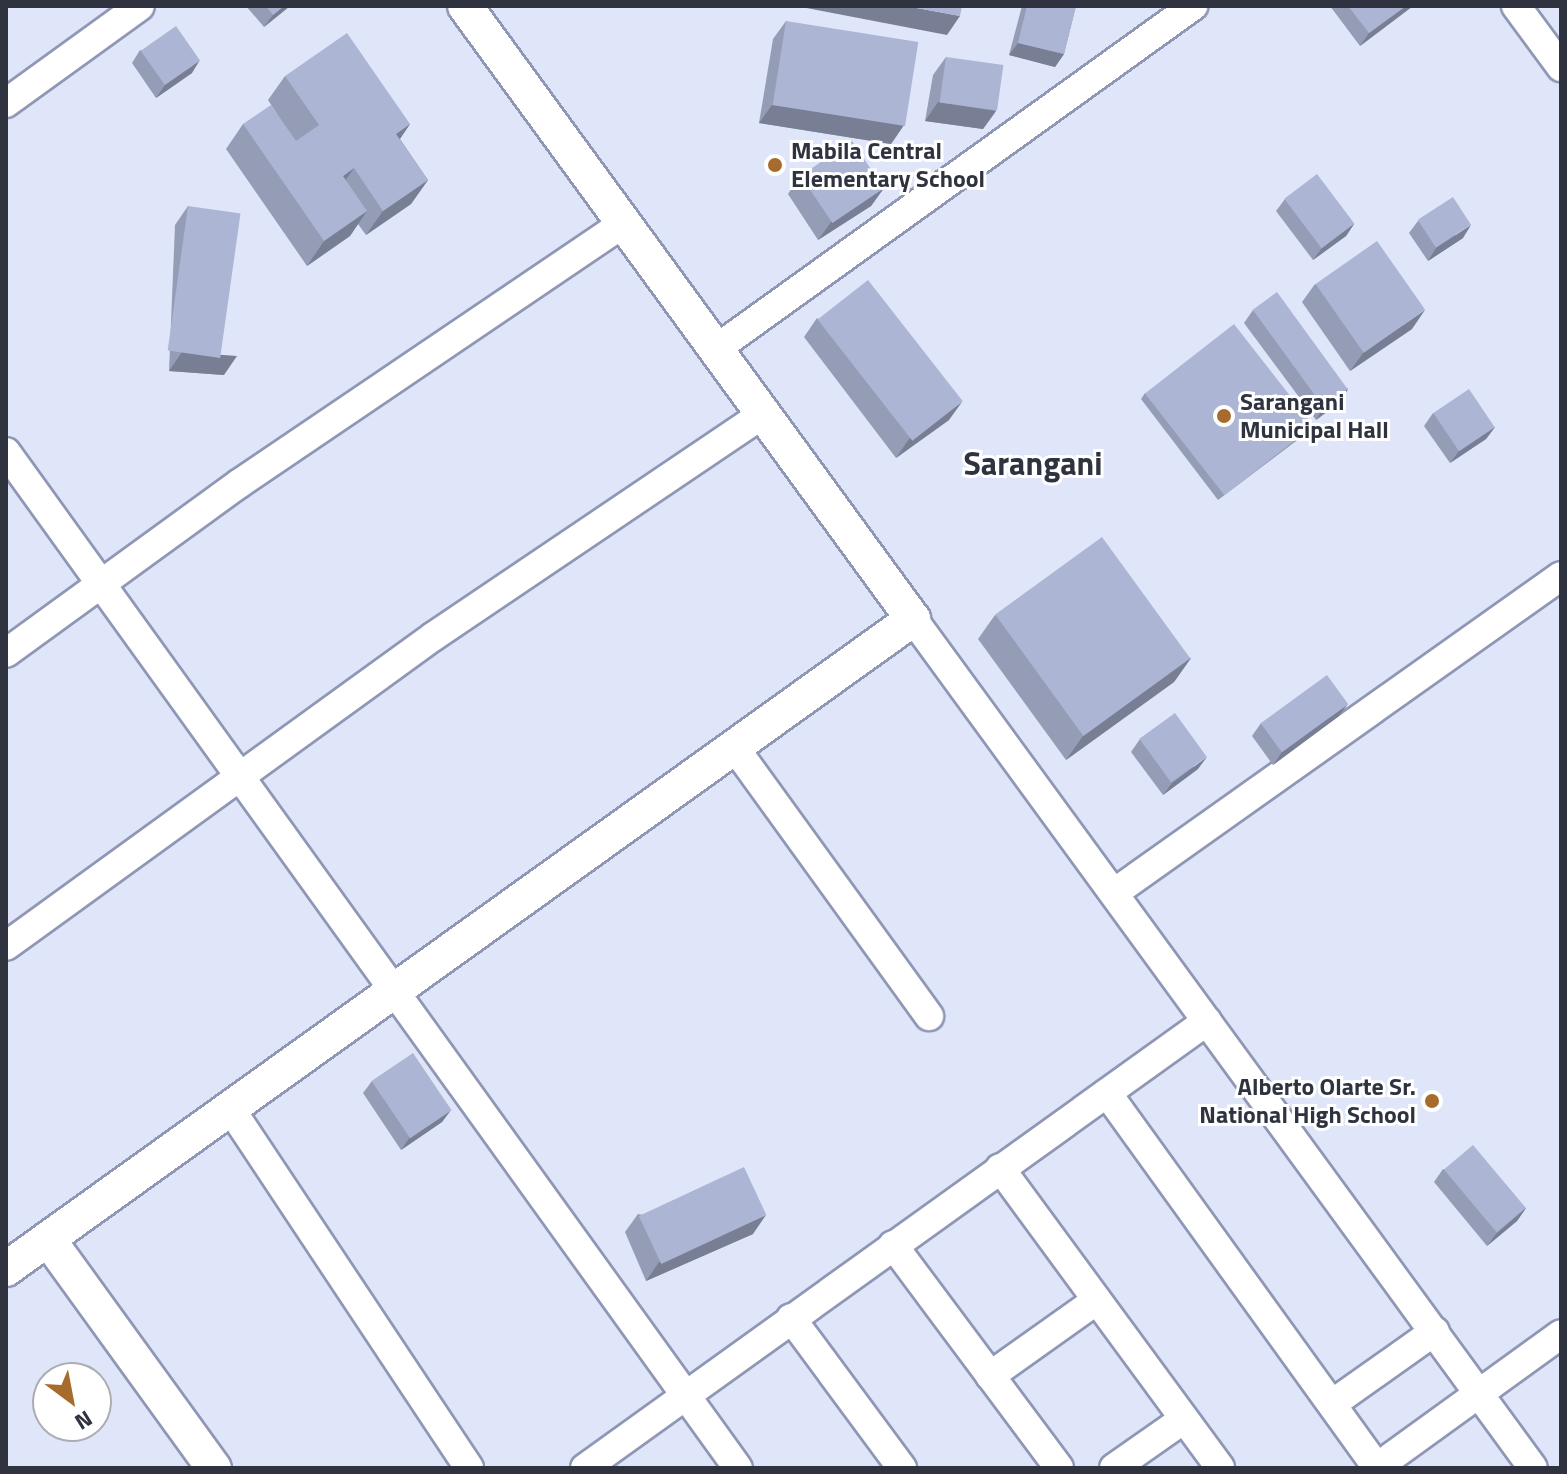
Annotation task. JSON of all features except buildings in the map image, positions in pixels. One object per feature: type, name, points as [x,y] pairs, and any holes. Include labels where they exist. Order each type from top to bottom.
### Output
[{"type":"street","points":[[6,103],[140,6]]},
{"type":"street","points":[[465,6],[1533,1468]]},
{"type":"street","points":[[716,349],[1193,6]]},
{"type":"street","points":[[1516,6],[1561,67]]},
{"type":"street","points":[[6,653],[102,581],[624,223]]},
{"type":"street","points":[[6,946],[235,776],[763,414]]},
{"type":"street","points":[[6,452],[102,581],[235,776],[391,993],[738,1468]]},
{"type":"street","points":[[1114,893],[1561,576]]},
{"type":"street","points":[[6,1269],[913,619]]},
{"type":"street","points":[[735,748],[929,1016]]},
{"type":"street","points":[[585,1468],[1207,1021]]},
{"type":"street","points":[[1107,1093],[1376,1468],[1561,1334]]},
{"type":"street","points":[[230,1108],[469,1468]]},
{"type":"street","points":[[1000,1168],[1220,1468]]},
{"type":"street","points":[[48,1239],[214,1468]]},
{"type":"street","points":[[893,1245],[1059,1468]]},
{"type":"street","points":[[990,1376],[1097,1300]]},
{"type":"street","points":[[791,1318],[902,1468]]},
{"type":"street","points":[[1332,1404],[1435,1331]]},
{"type":"street","points":[[1114,1468],[1184,1419]]},
{"type":"place","name":"Mabila Central Elementary School","points":[[775,165]]},
{"type":"place","name":"Sarangani Municipal Hall","points":[[1224,416]]},
{"type":"place","name":"Alberto Olarte Sr. National High School","points":[[1432,1101]]},
{"type":"district","name":"Sarangani","points":[[1033,463]]}]
